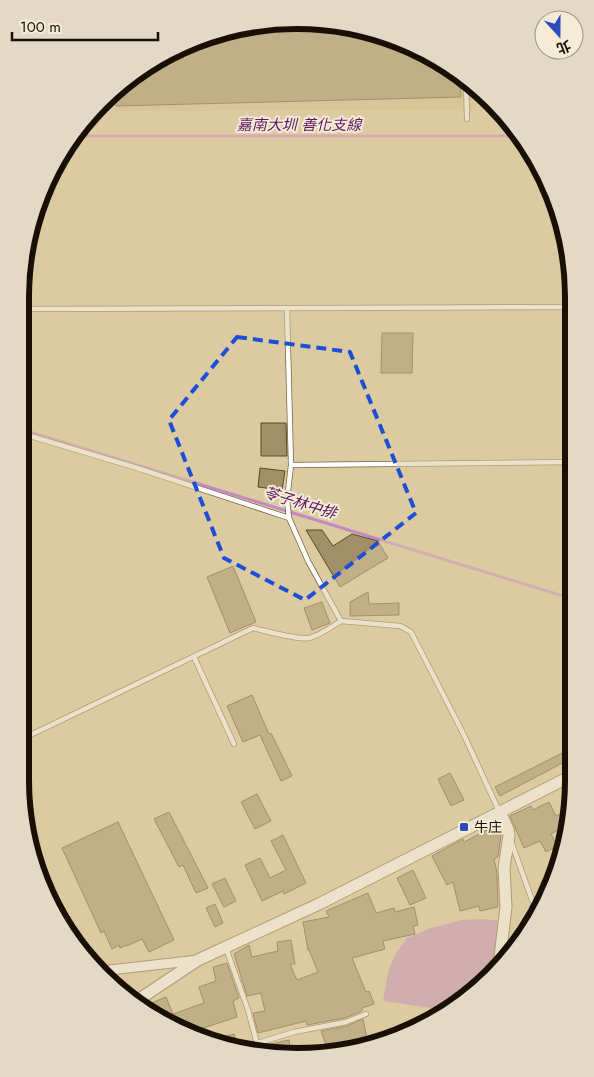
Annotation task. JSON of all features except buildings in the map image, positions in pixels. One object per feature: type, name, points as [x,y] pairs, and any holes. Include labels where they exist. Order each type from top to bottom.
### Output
[{"type":"street","points":[[141,998],[198,960],[319,904],[565,780]]},
{"type":"street","points":[[499,957],[506,907],[504,868],[508,835],[508,829],[500,812]]},
{"type":"street","points":[[107,970],[198,960]]},
{"type":"lane","points":[[466,89],[467,119]]},
{"type":"lane","points":[[287,308],[292,465],[288,500],[289,516],[308,561],[341,620]]},
{"type":"lane","points":[[29,309],[565,308]]},
{"type":"lane","points":[[29,436],[289,516]]},
{"type":"lane","points":[[292,465],[565,462]]},
{"type":"lane","points":[[29,736],[253,628],[307,638],[327,630],[341,620],[400,626],[411,632],[500,812]]},
{"type":"lane","points":[[194,657],[234,744]]},
{"type":"lane","points":[[508,835],[534,906]]},
{"type":"lane","points":[[225,947],[258,1043],[294,1032],[346,1022],[366,1014]]},
{"type":"highlighted area","points":[[237,337],[350,352],[416,513],[305,600],[224,558],[169,420]]},
{"type":"shaded area","points":[[315,29],[366,38],[416,56],[446,74],[474,95],[475,111],[103,111],[120,95],[148,74],[194,49],[228,38],[262,31]]},
{"type":"shaded area","points":[[462,920],[502,921],[495,961],[487,970],[460,993],[436,1009],[383,1001],[389,968],[407,938],[431,928]]},
{"type":"waterway","name":"嘉南大圳 善化支線","points":[[83,136],[511,136]]},
{"type":"waterway","name":"苓子林中排","points":[[29,432],[565,597]]},
{"type":"place","name":"牛庄","points":[[464,827]]}]
